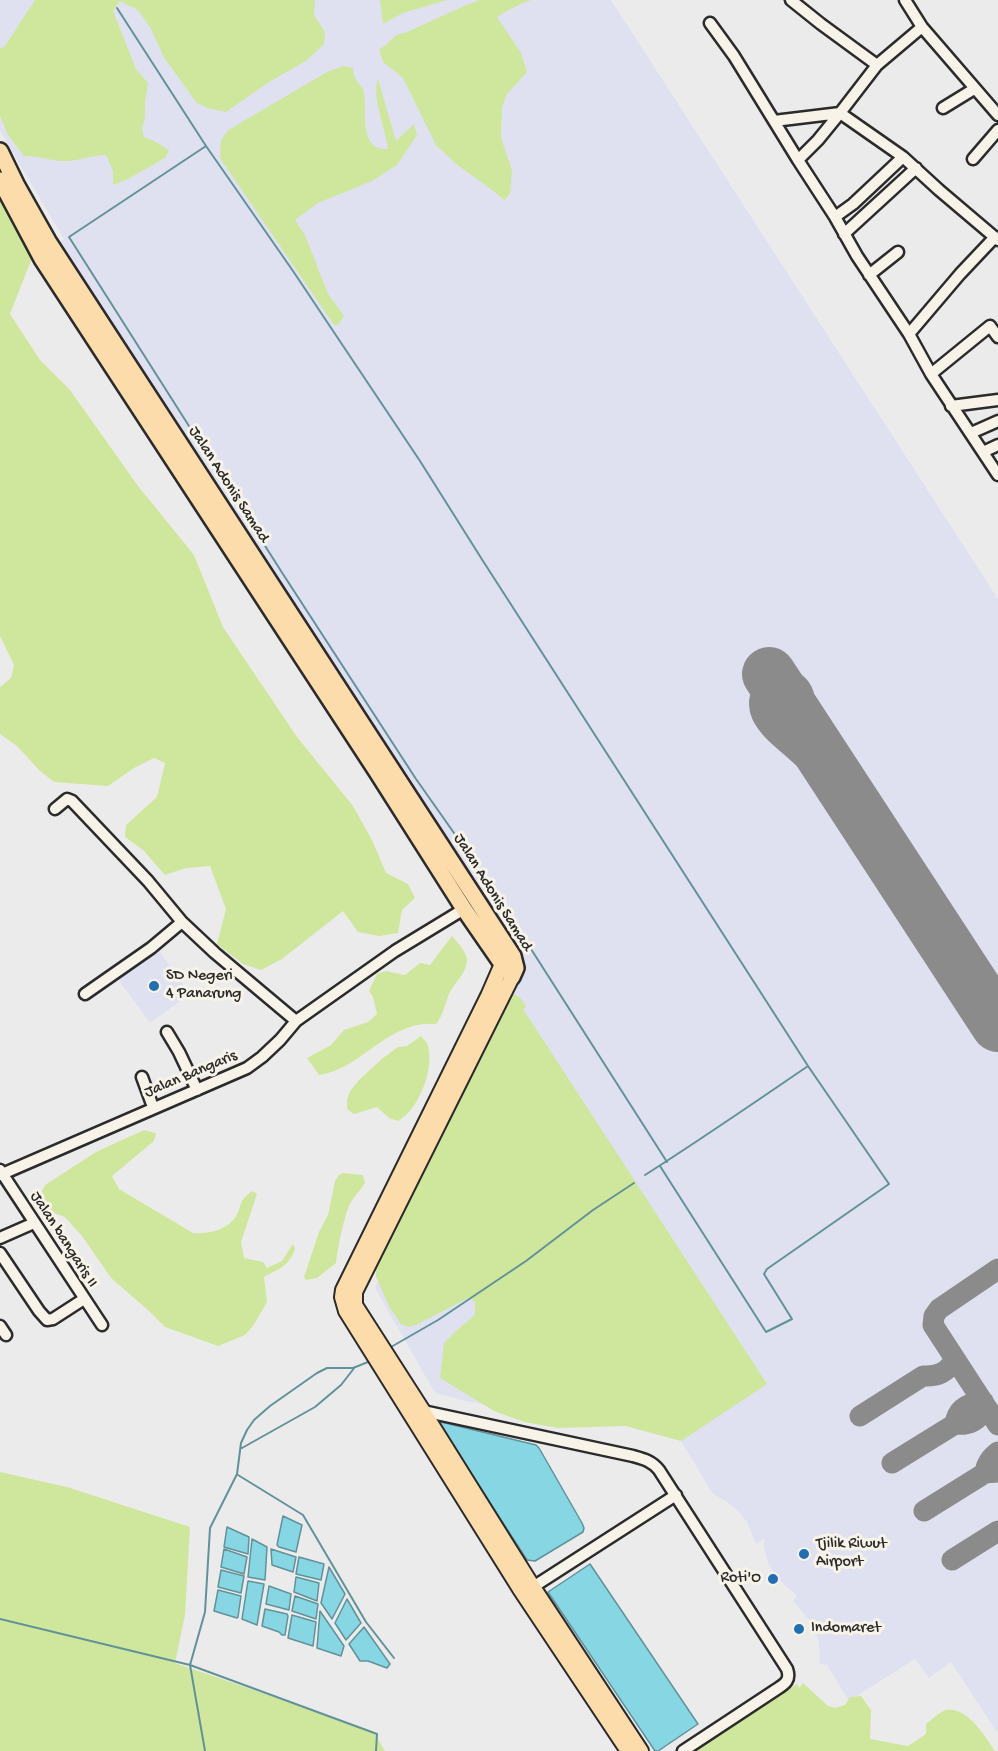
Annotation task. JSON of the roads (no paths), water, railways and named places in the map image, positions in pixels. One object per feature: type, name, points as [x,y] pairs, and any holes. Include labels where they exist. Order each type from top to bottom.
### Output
[{"type":"highway","name":"Jalan Adonis Samad","points":[[0,151],[3,176],[48,241],[383,768],[513,956],[516,968],[512,977]]},
{"type":"highway","name":"Jalan Adonis Samad","points":[[383,768],[464,909],[502,964]]},
{"type":"main road","name":"Jalan Adonis Samad","points":[[502,964],[512,977]]},
{"type":"main road","points":[[379,1352],[346,1311],[342,1297],[344,1290],[502,964]]},
{"type":"main road","points":[[512,977],[355,1292],[355,1305],[387,1366],[641,1751]]},
{"type":"main road","points":[[418,1414],[520,1588],[628,1751]]},
{"type":"street","points":[[791,0],[877,65]]},
{"type":"street","points":[[905,0],[922,27],[998,116]]},
{"type":"street","points":[[710,23],[734,56],[869,275],[909,334],[931,375],[998,475]]},
{"type":"street","points":[[798,160],[818,140],[877,65],[922,27]]},
{"type":"street","points":[[944,108],[974,89]]},
{"type":"street","points":[[774,121],[840,113],[903,157],[996,238],[960,274],[909,334]]},
{"type":"street","points":[[973,159],[998,130]]},
{"type":"street","points":[[835,217],[854,204],[903,157]]},
{"type":"street","points":[[844,234],[916,168]]},
{"type":"street","points":[[869,275],[898,252]]},
{"type":"street","points":[[931,375],[994,322],[998,337]]},
{"type":"street","points":[[951,406],[998,400]]},
{"type":"street","points":[[971,433],[998,421]]},
{"type":"street","points":[[983,452],[998,445]]},
{"type":"street","points":[[55,809],[67,799],[72,801],[148,881],[182,922],[296,1021]]},
{"type":"street","name":"Jalan Bangaris","points":[[1,1173],[197,1090],[252,1064],[280,1040],[296,1021],[395,951],[464,909]]},
{"type":"street","points":[[86,994],[151,948],[182,922]]},
{"type":"street","points":[[167,1032],[197,1090]]},
{"type":"street","points":[[142,1077],[153,1107]]},
{"type":"street","name":"Jalan bangaris II","points":[[1,1173],[102,1325]]},
{"type":"street","points":[[0,1238],[34,1223]]},
{"type":"street","points":[[0,1253],[47,1320],[53,1319],[84,1299]]},
{"type":"street","points":[[418,1414],[633,1456],[648,1460],[659,1470],[788,1669],[789,1675],[784,1684],[682,1751]]},
{"type":"street","points":[[533,1587],[676,1494]]},
{"type":"water","points":[[441,1422],[536,1445],[582,1523],[583,1532],[535,1561],[527,1560],[439,1424]]},
{"type":"water","points":[[283,1516],[302,1525],[296,1552],[277,1545]]},
{"type":"water","points":[[227,1527],[249,1537],[248,1554],[224,1547]]},
{"type":"water","points":[[252,1539],[267,1547],[265,1580],[248,1577]]},
{"type":"water","points":[[224,1549],[247,1557],[244,1574],[221,1567]]},
{"type":"water","points":[[271,1549],[296,1557],[293,1572],[272,1565]]},
{"type":"water","points":[[299,1557],[324,1564],[321,1580],[296,1574]]},
{"type":"water","points":[[590,1564],[698,1724],[658,1751],[655,1751],[548,1592]]},
{"type":"water","points":[[329,1567],[345,1594],[332,1619],[321,1603]]},
{"type":"water","points":[[221,1570],[244,1576],[241,1593],[218,1587]]},
{"type":"water","points":[[296,1577],[319,1583],[317,1601],[294,1592]]},
{"type":"water","points":[[248,1581],[264,1584],[257,1625],[242,1619]]},
{"type":"water","points":[[269,1586],[291,1594],[289,1610],[266,1604]]},
{"type":"water","points":[[218,1590],[241,1596],[237,1618],[214,1611]]},
{"type":"water","points":[[295,1596],[318,1604],[316,1619],[292,1611]]},
{"type":"water","points":[[347,1599],[361,1623],[346,1640],[335,1623]]},
{"type":"water","points":[[265,1609],[287,1614],[285,1635],[262,1626]]},
{"type":"water","points":[[320,1611],[344,1646],[341,1656],[317,1648]]},
{"type":"water","points":[[292,1615],[316,1622],[313,1646],[288,1638]]},
{"type":"water","points":[[364,1627],[390,1664],[387,1668],[368,1661],[360,1661],[349,1644]]},
{"type":"waterway","points":[[117,8],[206,146]]},
{"type":"waterway","points":[[645,1175],[666,1162],[686,1148],[707,1135],[808,1066],[420,461],[206,146],[69,237],[281,571],[416,779],[485,877],[667,1162]]},
{"type":"waterway","points":[[660,1166],[766,1332],[792,1319],[764,1274],[767,1269],[889,1184],[808,1066]]},
{"type":"waterway","points":[[391,1347],[438,1320],[526,1261],[593,1210],[634,1183]]},
{"type":"waterway","points":[[205,1751],[190,1665],[205,1612],[210,1528],[237,1474],[241,1443],[254,1420],[317,1373],[327,1368],[353,1368],[368,1362]]},
{"type":"waterway","points":[[242,1448],[315,1407],[341,1385],[355,1367]]},
{"type":"waterway","points":[[238,1475],[303,1515],[366,1622],[394,1658]]},
{"type":"waterway","points":[[0,1619],[190,1665],[377,1734],[376,1751]]},
{"type":"place","name":"SD Negeri 4 Panarung","points":[[154,986]]},
{"type":"place","name":"Tjilik Riwut Airport","points":[[804,1554]]},
{"type":"place","name":"Roti'O","points":[[773,1579]]},
{"type":"place","name":"Indomaret","points":[[799,1629]]}]
